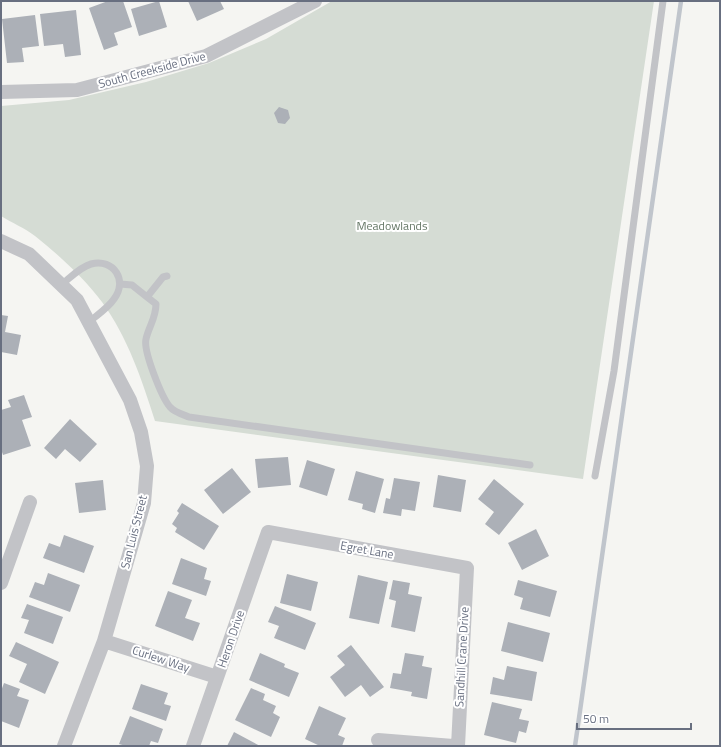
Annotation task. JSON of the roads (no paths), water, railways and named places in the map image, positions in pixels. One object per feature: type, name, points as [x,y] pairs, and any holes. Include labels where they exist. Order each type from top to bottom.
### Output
[{"type":"street","name":"South Creekside Drive","points":[[1,92],[76,90],[206,56],[313,2]]},
{"type":"street","name":"San Luis Street","points":[[1,241],[29,254],[77,300],[130,400],[141,432],[147,466],[144,503],[104,641],[64,746]]},
{"type":"street","points":[[1,583],[30,502]]},
{"type":"street","name":"Egret Lane","points":[[268,532],[467,568]]},
{"type":"street","name":"Heron Drive","points":[[194,746],[268,532]]},
{"type":"street","name":"Sandhill Crane Drive","points":[[458,746],[467,568]]},
{"type":"street","name":"Curlew Way","points":[[104,641],[217,677]]},
{"type":"street","points":[[378,740],[453,746]]},
{"type":"lane","points":[[595,476],[614,371],[663,1]]},
{"type":"lane","points":[[61,285],[81,269],[97,263],[110,265],[116,270],[120,284],[115,299],[89,322]]},
{"type":"lane","points":[[147,297],[163,277],[167,276]]},
{"type":"lane","points":[[120,284],[132,285],[156,304],[156,314],[145,339],[146,351],[164,396],[171,408],[189,417],[530,465]]},
{"type":"waterway","points":[[575,746],[681,1]]},
{"type":"park label","name":"Meadowlands","points":[[392,226]]}]
